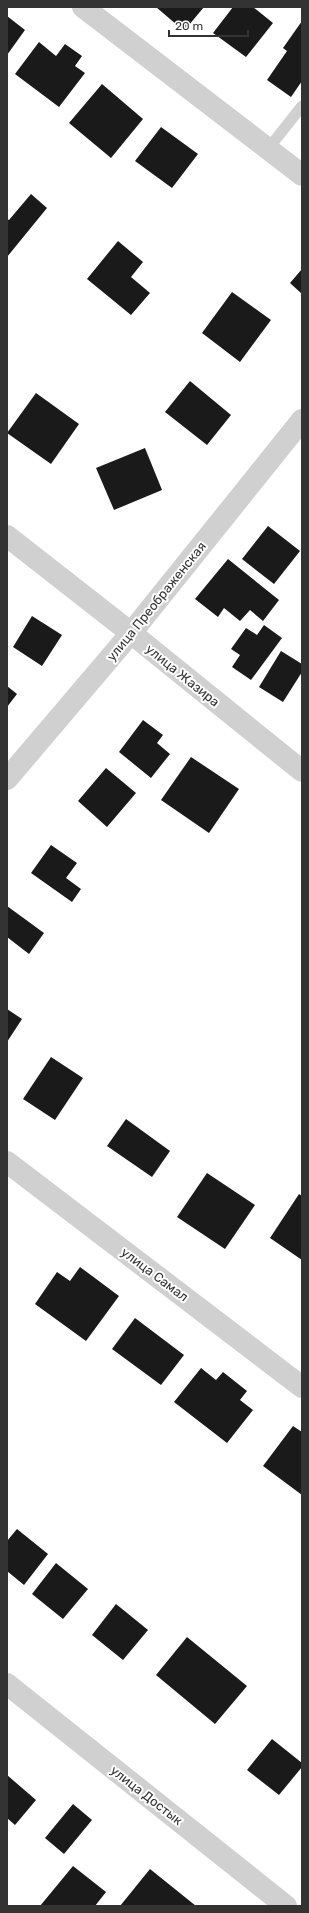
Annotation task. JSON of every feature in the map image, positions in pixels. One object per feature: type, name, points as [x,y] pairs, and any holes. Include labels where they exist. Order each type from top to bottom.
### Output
[{"type":"street","points":[[83,7],[302,175]]},
{"type":"street","name":"улица Преображенская","points":[[7,779],[131,633],[302,420]]},
{"type":"street","name":"улица Жазира","points":[[7,536],[131,633],[302,771]]},
{"type":"street","name":"улица Самал","points":[[7,1162],[302,1387]]},
{"type":"street","name":"улица Достык","points":[[7,1684],[286,1906]]},
{"type":"lane","points":[[268,149],[302,106]]},
{"type":"building","points":[[156,7],[204,7],[184,31]]},
{"type":"building","points":[[233,7],[253,7],[273,23],[246,57],[213,33]]},
{"type":"building","points":[[7,16],[25,30],[7,55]]},
{"type":"building","points":[[302,21],[302,81],[291,97],[267,80],[287,51],[283,48]]},
{"type":"building","points":[[39,42],[56,56],[65,44],[82,56],[75,66],[85,73],[59,107],[15,74]]},
{"type":"building","points":[[102,84],[143,119],[111,158],[69,123]]},
{"type":"building","points":[[161,127],[198,154],[172,188],[135,161]]},
{"type":"building","points":[[31,194],[47,208],[7,257],[7,219],[9,220]]},
{"type":"building","points":[[118,241],[143,262],[131,277],[150,293],[131,315],[87,279]]},
{"type":"building","points":[[302,269],[302,294],[290,283]]},
{"type":"building","points":[[232,292],[271,320],[240,362],[202,333]]},
{"type":"building","points":[[190,381],[231,415],[207,445],[165,412]]},
{"type":"building","points":[[36,393],[79,424],[51,464],[7,433]]},
{"type":"building","points":[[145,448],[162,490],[114,510],[96,468]]},
{"type":"building","points":[[268,526],[300,551],[274,584],[242,559]]},
{"type":"building","points":[[228,559],[279,600],[263,621],[250,610],[240,621],[224,608],[218,617],[195,599]]},
{"type":"building","points":[[32,616],[62,635],[42,666],[13,647]]},
{"type":"building","points":[[264,625],[282,638],[251,680],[232,667],[240,655],[231,649],[246,628],[257,635]]},
{"type":"building","points":[[281,651],[302,664],[302,672],[283,702],[259,687]]},
{"type":"building","points":[[7,686],[17,694],[7,707]]},
{"type":"building","points":[[143,720],[163,735],[157,743],[170,754],[151,778],[119,752]]},
{"type":"building","points":[[191,757],[239,789],[209,833],[161,800]]},
{"type":"building","points":[[106,768],[136,793],[107,827],[78,801]]},
{"type":"building","points":[[51,845],[77,863],[66,878],[81,889],[72,902],[31,873]]},
{"type":"building","points":[[7,906],[44,933],[29,954],[7,937]]},
{"type":"building","points":[[7,1009],[22,1019],[7,1042]]},
{"type":"building","points":[[51,1057],[83,1078],[55,1120],[23,1099]]},
{"type":"building","points":[[126,1119],[170,1151],[152,1177],[107,1146]]},
{"type":"building","points":[[207,1173],[255,1205],[225,1249],[177,1217]]},
{"type":"building","points":[[299,1194],[302,1196],[302,1260],[270,1238]]},
{"type":"building","points":[[80,1267],[119,1296],[86,1341],[35,1304],[57,1272],[70,1281]]},
{"type":"building","points":[[135,1318],[184,1355],[161,1385],[112,1349]]},
{"type":"building","points":[[201,1368],[216,1380],[223,1372],[247,1391],[240,1400],[253,1410],[227,1443],[174,1402]]},
{"type":"building","points":[[293,1426],[302,1432],[302,1495],[263,1466]]},
{"type":"building","points":[[17,1529],[48,1554],[24,1585],[7,1571],[7,1541]]},
{"type":"building","points":[[56,1563],[88,1589],[63,1619],[32,1594]]},
{"type":"building","points":[[116,1604],[148,1630],[123,1660],[92,1635]]},
{"type":"building","points":[[187,1637],[247,1686],[215,1724],[156,1675]]},
{"type":"building","points":[[272,1739],[302,1763],[302,1767],[279,1795],[247,1770]]},
{"type":"building","points":[[7,1775],[36,1800],[15,1825],[7,1818]]},
{"type":"building","points":[[73,1804],[92,1820],[64,1854],[45,1838]]},
{"type":"building","points":[[73,1866],[106,1892],[95,1906],[40,1906]]},
{"type":"building","points":[[150,1869],[196,1906],[120,1906]]}]
